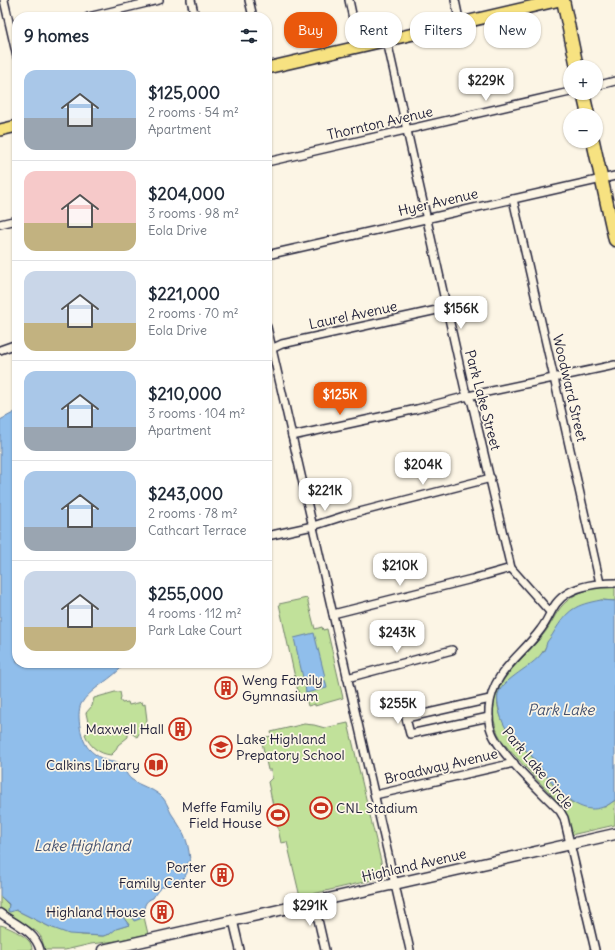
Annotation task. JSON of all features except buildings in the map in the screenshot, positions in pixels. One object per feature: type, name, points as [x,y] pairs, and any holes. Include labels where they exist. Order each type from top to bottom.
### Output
[{"type":"highway","points":[[563,0],[576,60]]},
{"type":"highway","points":[[595,148],[615,240]]},
{"type":"main road","points":[[476,20],[560,0]]},
{"type":"main road","points":[[272,67],[355,48]]},
{"type":"main road","points":[[0,130],[12,127]]},
{"type":"street","points":[[4,0],[12,28]]},
{"type":"street","points":[[109,12],[159,0]]},
{"type":"street","points":[[191,0],[194,12]]},
{"type":"street","points":[[249,0],[252,12]]},
{"type":"street","points":[[349,0],[352,12]]},
{"type":"street","points":[[455,0],[458,12]]},
{"type":"street","name":"Park Lake Street","points":[[388,48],[465,390],[472,403],[511,568],[550,612]]},
{"type":"street","points":[[603,84],[615,81]]},
{"type":"street","name":"Thornton Avenue","points":[[272,161],[563,94]]},
{"type":"street","name":"Hyer Avenue","points":[[272,254],[615,176]]},
{"type":"street","name":"Woodward Street","points":[[513,199],[600,583]]},
{"type":"street","points":[[0,224],[12,221]]},
{"type":"street","name":"Laurel Avenue","points":[[272,348],[282,344],[446,308]]},
{"type":"street","points":[[0,350],[12,346]]},
{"type":"street","points":[[272,360],[292,436],[410,950]]},
{"type":"street","points":[[292,436],[417,409],[468,396],[615,365]]},
{"type":"street","points":[[272,535],[313,526],[344,516],[490,478]]},
{"type":"street","points":[[333,614],[511,568]]},
{"type":"street","name":"Park Lake Circle","points":[[570,844],[564,818],[560,811],[494,740],[488,717],[490,699],[492,690],[503,672],[545,624],[550,612],[559,599],[568,593],[600,583],[615,583]]},
{"type":"street","points":[[347,678],[452,650]]},
{"type":"street","points":[[488,717],[410,734],[406,718],[490,699]]},
{"type":"street","name":"Broadway Avenue","points":[[375,795],[514,763]]},
{"type":"street","name":"Highland Avenue","points":[[103,950],[615,834]]},
{"type":"street","points":[[570,844],[595,950]]},
{"type":"street","points":[[314,902],[325,950]]},
{"type":"street","points":[[0,913],[27,931],[37,942],[40,950]]},
{"type":"street","points":[[233,920],[240,950]]},
{"type":"green space","points":[[615,586],[615,601],[601,600],[552,636],[538,659],[531,666],[515,676],[506,684],[499,694],[498,699],[499,712],[512,737],[533,758],[555,788],[565,798],[578,804],[605,807],[615,800],[615,825],[571,835],[566,813],[563,807],[513,754],[498,734],[493,713],[495,699],[500,686],[546,631],[564,604],[572,597],[583,591]]},
{"type":"green space","points":[[307,598],[315,629],[322,627],[323,630],[327,629],[343,698],[315,706],[315,704],[308,706],[306,698],[299,696],[279,604]]},
{"type":"green space","points":[[120,692],[120,700],[122,703],[128,702],[129,705],[142,702],[143,705],[145,704],[147,720],[137,737],[128,731],[128,737],[118,745],[111,755],[102,753],[95,749],[89,742],[85,734],[90,731],[86,713],[92,706],[94,698]]},
{"type":"green space","name":"CNL Stadium","points":[[348,723],[383,870],[376,873],[377,879],[300,897],[287,842],[281,843],[268,782],[272,778],[271,770],[268,770],[261,738],[272,736],[271,732],[304,724],[325,728]]},
{"type":"green space","points":[[0,896],[9,905],[8,911],[16,910],[50,927],[82,935],[103,936],[110,934],[115,929],[129,925],[123,917],[131,913],[134,920],[144,917],[148,934],[65,950],[45,950],[41,937],[37,932],[0,908]]},
{"type":"green space","points":[[0,925],[15,931],[27,939],[32,946],[32,950],[0,950]]},
{"type":"water","name":"Lake Highland","points":[[12,414],[12,668],[121,668],[90,693],[81,704],[79,721],[84,741],[94,753],[104,759],[119,764],[131,779],[162,797],[184,835],[189,852],[190,860],[188,865],[192,865],[190,869],[188,869],[185,877],[179,881],[162,887],[153,898],[146,903],[144,908],[145,917],[134,921],[130,913],[123,917],[129,925],[116,929],[110,934],[103,936],[69,934],[50,927],[16,910],[10,912],[8,911],[9,904],[0,896],[0,420]]},
{"type":"water","name":"Park Lake","points":[[601,600],[615,601],[615,800],[603,807],[591,809],[579,806],[559,791],[529,753],[513,738],[501,718],[498,706],[498,694],[506,683],[532,663],[543,652],[547,642],[568,613],[578,606]]},
{"type":"water","points":[[314,633],[325,677],[304,682],[294,638]]},
{"type":"water","points":[[325,680],[327,688],[306,693],[305,684]]},
{"type":"place","name":"Weng Family Gymnasium","points":[[226,688]]},
{"type":"place","name":"Maxwell Hall","points":[[180,729]]},
{"type":"place","name":"Lake Highland Prepatory School","points":[[221,747]]},
{"type":"place","name":"Calkins Library","points":[[156,765]]},
{"type":"place","name":"CNL Stadium","points":[[321,808]]},
{"type":"place","name":"Meffe Family Field House","points":[[278,815]]},
{"type":"place","name":"Porter Family Center","points":[[222,875]]},
{"type":"place","name":"Highland House","points":[[162,912]]}]
